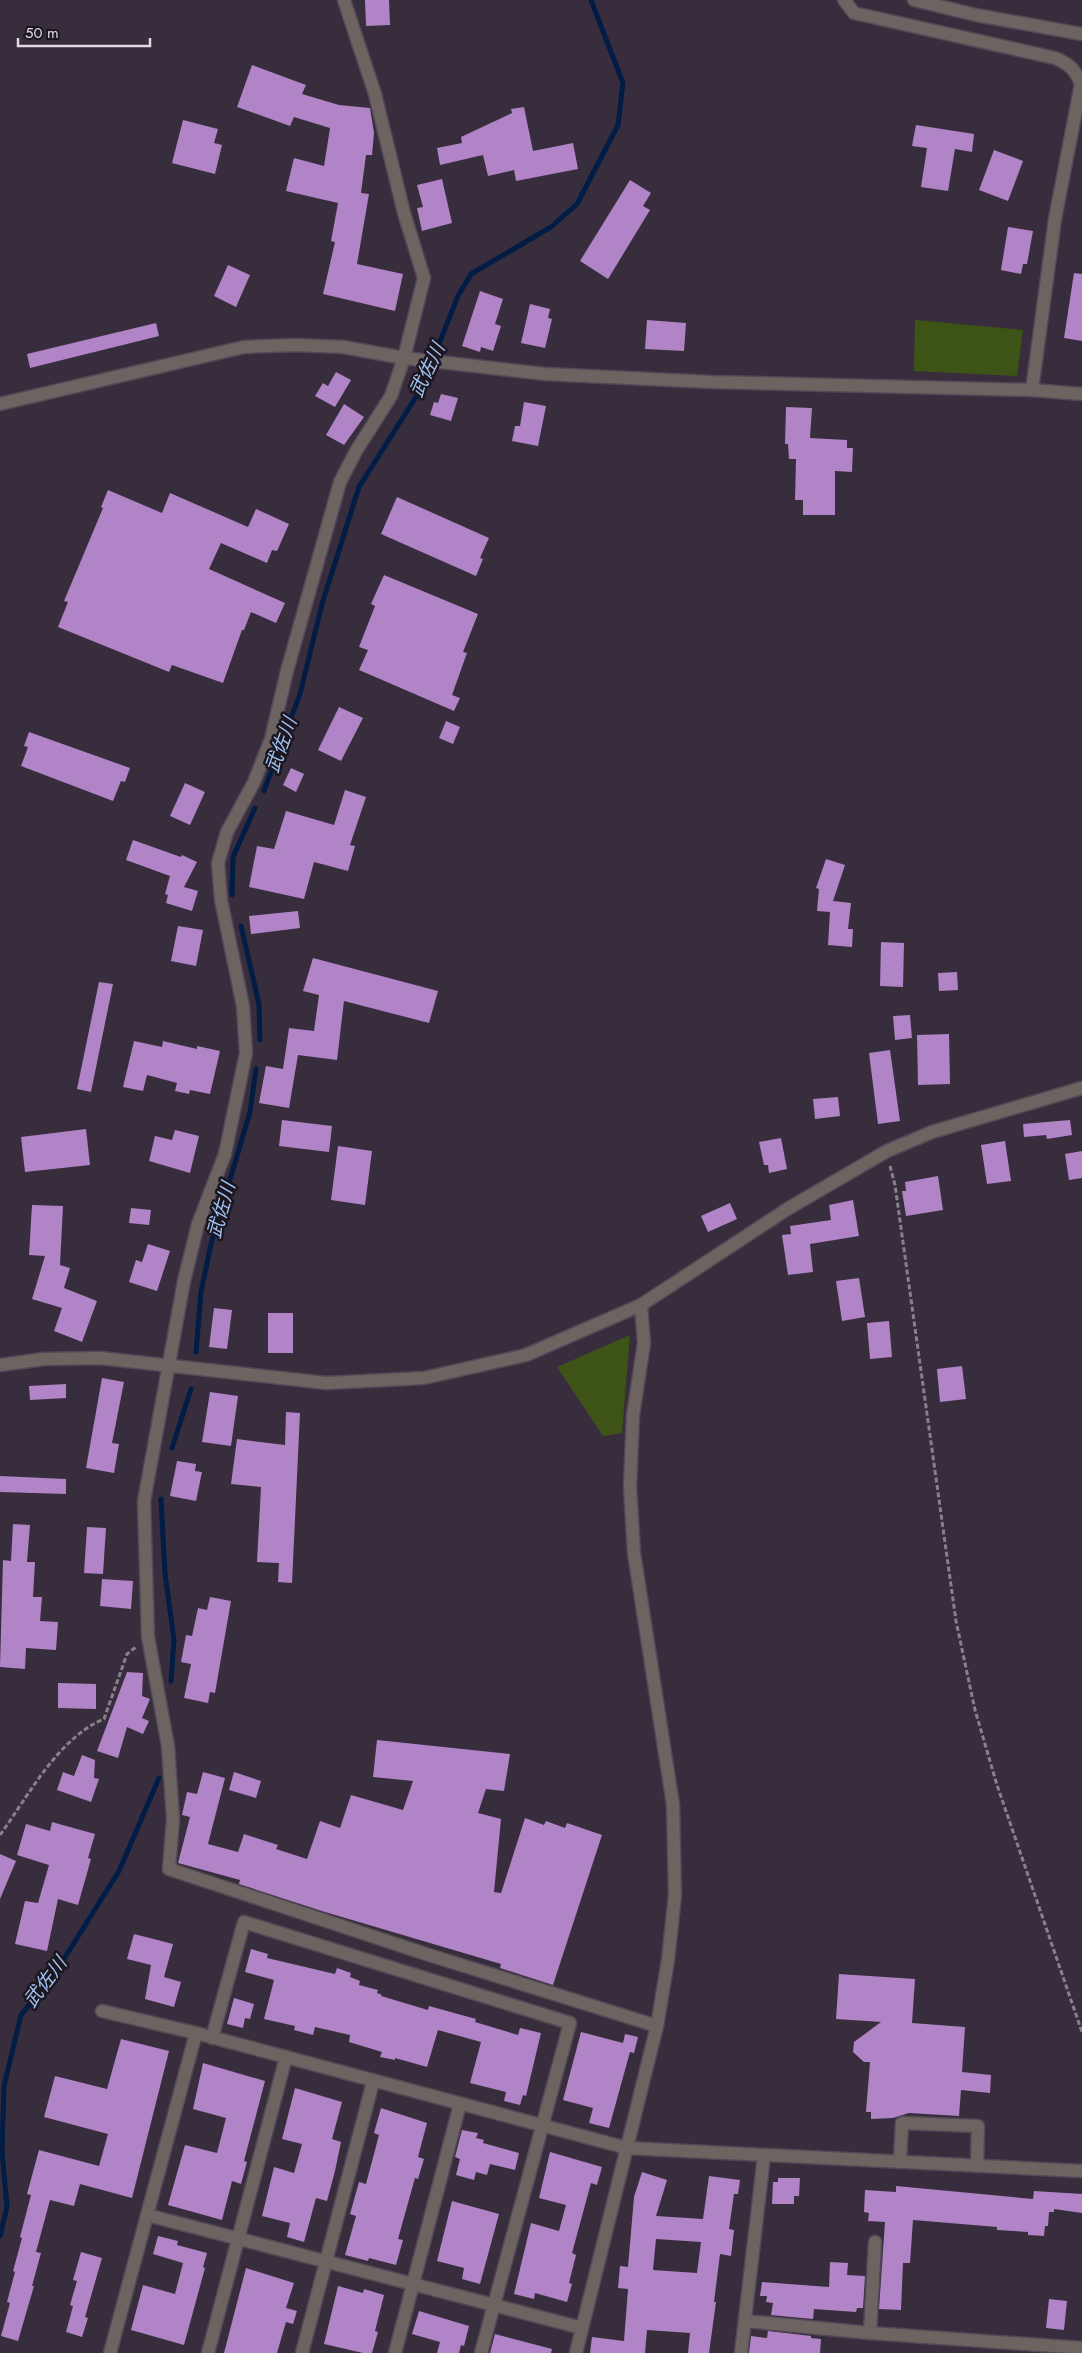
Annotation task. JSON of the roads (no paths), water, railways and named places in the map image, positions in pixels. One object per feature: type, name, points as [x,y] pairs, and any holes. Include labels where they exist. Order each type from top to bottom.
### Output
[{"type":"street","points":[[344,0],[375,94],[404,213],[424,278],[411,359],[391,396],[356,451],[340,482],[289,661],[271,739],[254,782],[227,832],[218,863],[221,900],[243,1006],[246,1053],[226,1154],[198,1224],[186,1271],[144,1501],[148,1636],[168,1746],[173,1820],[169,1869],[429,1955],[657,2026]]},
{"type":"street","points":[[844,0],[854,13],[1055,58],[1069,64],[1076,72],[1081,84],[1055,219],[1032,390]]},
{"type":"street","points":[[914,0],[976,15],[1082,34]]},
{"type":"street","points":[[0,404],[244,347],[296,345],[343,348],[411,359],[545,374],[712,382],[1032,390],[1082,394]]},
{"type":"street","points":[[0,1365],[44,1359],[100,1358],[168,1364],[326,1383],[424,1378],[526,1355],[641,1305],[789,1208],[886,1151],[932,1132],[1082,1088]]},
{"type":"street","points":[[576,2353],[657,2026],[668,1960],[675,1895],[673,1806],[634,1544],[630,1487],[633,1415],[644,1343],[641,1305]]},
{"type":"street","points":[[212,2038],[244,1922],[570,2022],[481,2353]]},
{"type":"street","points":[[102,2011],[196,2033],[373,2082],[627,2148],[1082,2172]]},
{"type":"street","points":[[110,2353],[196,2033]]},
{"type":"street","points":[[208,2353],[240,2238],[286,2057]]},
{"type":"street","points":[[302,2353],[373,2082]]},
{"type":"street","points":[[395,2353],[460,2104]]},
{"type":"street","points":[[900,2162],[902,2123],[978,2126],[977,2166]]},
{"type":"street","points":[[741,2353],[764,2156]]},
{"type":"street","points":[[146,2215],[582,2328]]},
{"type":"street","points":[[870,2333],[875,2242]]},
{"type":"street","points":[[745,2322],[1082,2348]]},
{"type":"waterway","name":"武佐川","points":[[264,791],[300,694],[322,604],[359,487],[421,389],[458,296],[471,274],[551,227],[577,204],[618,125],[623,83],[591,0]]},
{"type":"waterway","name":"武佐川","points":[[232,895],[233,857],[255,808]]},
{"type":"waterway","name":"武佐川","points":[[241,926],[259,1004],[260,1040]]},
{"type":"waterway","name":"武佐川","points":[[196,1352],[201,1292],[211,1244],[250,1112],[256,1069]]},
{"type":"waterway","name":"武佐川","points":[[172,1448],[191,1389]]},
{"type":"waterway","name":"武佐川","points":[[161,1499],[165,1573],[174,1640],[171,1681]]},
{"type":"waterway","name":"武佐川","points":[[0,2236],[7,2207],[2,2151],[4,2086],[21,2015],[57,1970],[119,1871],[159,1778]]}]
